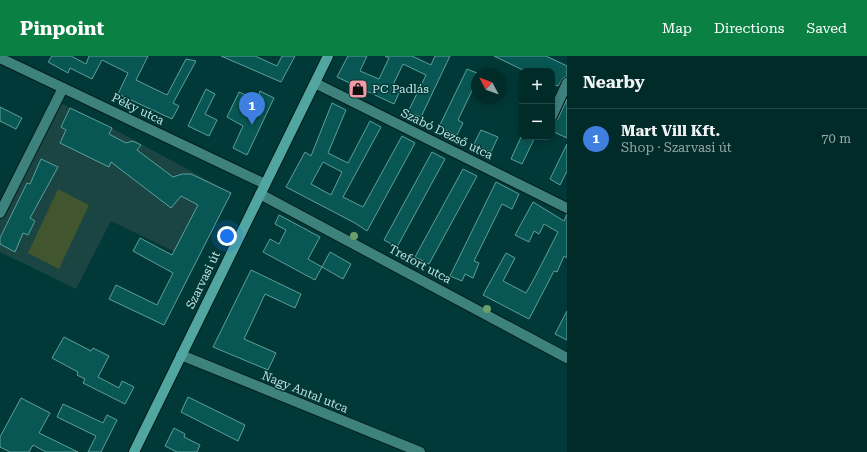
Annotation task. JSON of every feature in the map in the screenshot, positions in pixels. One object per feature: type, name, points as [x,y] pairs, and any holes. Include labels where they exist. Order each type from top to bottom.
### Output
[{"type":"main road","name":"Szarvasi út","points":[[134,452],[328,56]]},
{"type":"street","name":"Péky utca","points":[[0,58],[265,184]]},
{"type":"street","name":"Szabó Dezső utca","points":[[315,83],[567,208]]},
{"type":"street","points":[[555,109],[567,83]]},
{"type":"street","points":[[0,213],[63,88]]},
{"type":"street","name":"Trefort utca","points":[[260,194],[567,358]]},
{"type":"street","name":"Nagy Antal utca","points":[[181,355],[420,452]]},
{"type":"shaded area","points":[[58,102],[112,128],[231,193],[196,262],[111,221],[76,289],[0,252],[0,216]]},
{"type":"green space","points":[[58,189],[89,205],[59,269],[28,253]]},
{"type":"building","points":[[52,56],[71,56],[86,64],[89,56],[148,56],[136,80],[167,95],[186,59],[196,61],[173,103],[179,106],[172,119],[118,94],[128,73],[102,60],[92,79],[70,68],[68,73],[48,62]]},
{"type":"building","points":[[221,56],[255,56],[277,66],[282,56],[295,56],[281,82]]},
{"type":"building","points":[[348,56],[367,56],[360,71],[379,79],[389,58],[385,56],[412,56],[431,65],[435,56],[450,56],[421,117],[408,112],[426,75],[403,64],[392,87],[400,91],[394,104],[337,77]]},
{"type":"building","points":[[494,56],[546,56],[567,66],[567,77],[563,78],[558,86],[555,85],[555,68],[519,68]]},
{"type":"building","points":[[467,69],[471,71],[471,93],[458,120],[463,123],[457,135],[439,127]]},
{"type":"building","points":[[206,89],[215,94],[205,114],[217,120],[209,136],[188,126]]},
{"type":"building","points":[[260,91],[274,98],[247,155],[233,148],[243,126],[227,117],[239,92],[257,100]]},
{"type":"building","points":[[567,99],[567,138],[555,132],[555,121],[558,119]]},
{"type":"building","points":[[332,103],[346,110],[328,153],[348,163],[370,121],[381,127],[343,197],[363,207],[402,136],[415,143],[367,231],[355,223],[286,187],[305,152],[311,156]],"holes":[[[323,162],[342,172],[331,195],[311,184]]]},
{"type":"building","points":[[0,107],[22,118],[16,129],[0,121]]},
{"type":"building","points":[[70,108],[112,128],[109,134],[126,143],[133,141],[141,145],[137,150],[173,177],[182,174],[191,174],[231,193],[164,325],[109,299],[116,285],[157,305],[173,273],[133,251],[140,238],[172,255],[198,205],[181,196],[171,208],[111,162],[109,167],[60,143],[66,130],[61,127]]},
{"type":"building","points":[[481,130],[498,137],[491,152],[474,144]]},
{"type":"building","points":[[520,140],[534,140],[522,164],[511,159]]},
{"type":"building","points":[[567,144],[567,171],[560,185],[550,179]]},
{"type":"building","points":[[432,152],[445,159],[397,247],[384,240]]},
{"type":"building","points":[[41,159],[58,167],[30,218],[35,221],[28,235],[23,233],[15,252],[0,244],[0,238],[27,183],[30,184]]},
{"type":"building","points":[[463,169],[477,176],[429,264],[415,257]]},
{"type":"building","points":[[496,182],[519,194],[512,209],[502,204],[474,261],[479,263],[473,278],[465,274],[462,281],[450,276]]},
{"type":"building","points":[[533,202],[564,221],[567,214],[567,258],[564,256],[557,272],[554,271],[529,319],[483,295],[506,253],[515,258],[503,281],[526,293],[535,277],[558,232],[544,224],[539,234],[534,231],[529,242],[515,235]]},
{"type":"building","points":[[279,215],[320,237],[308,259],[322,267],[315,280],[263,252],[270,239],[279,244],[286,230],[275,224]]},
{"type":"building","points":[[330,252],[351,264],[343,279],[322,267]]},
{"type":"building","points":[[251,270],[301,294],[295,308],[265,294],[244,339],[276,353],[268,370],[213,347]]},
{"type":"building","points":[[567,311],[567,340],[555,334]]},
{"type":"building","points":[[64,337],[91,351],[93,348],[109,356],[98,377],[119,388],[122,381],[134,387],[125,404],[83,383],[85,379],[77,375],[78,372],[52,358]]},
{"type":"building","points":[[188,397],[245,425],[238,441],[181,412]]},
{"type":"building","points":[[21,398],[50,413],[39,433],[78,452],[46,452],[33,445],[29,452],[10,452],[0,447],[0,437]]},
{"type":"building","points":[[63,404],[103,423],[107,415],[117,420],[101,452],[88,452],[96,436],[57,417]]},
{"type":"building","points":[[174,428],[185,434],[184,437],[200,445],[197,452],[177,452],[165,446]]},
{"type":"place","name":"PC Padlás","points":[[358,89]]},
{"type":"place","name":"Mart Vill Kft.","points":[[252,125]]}]
